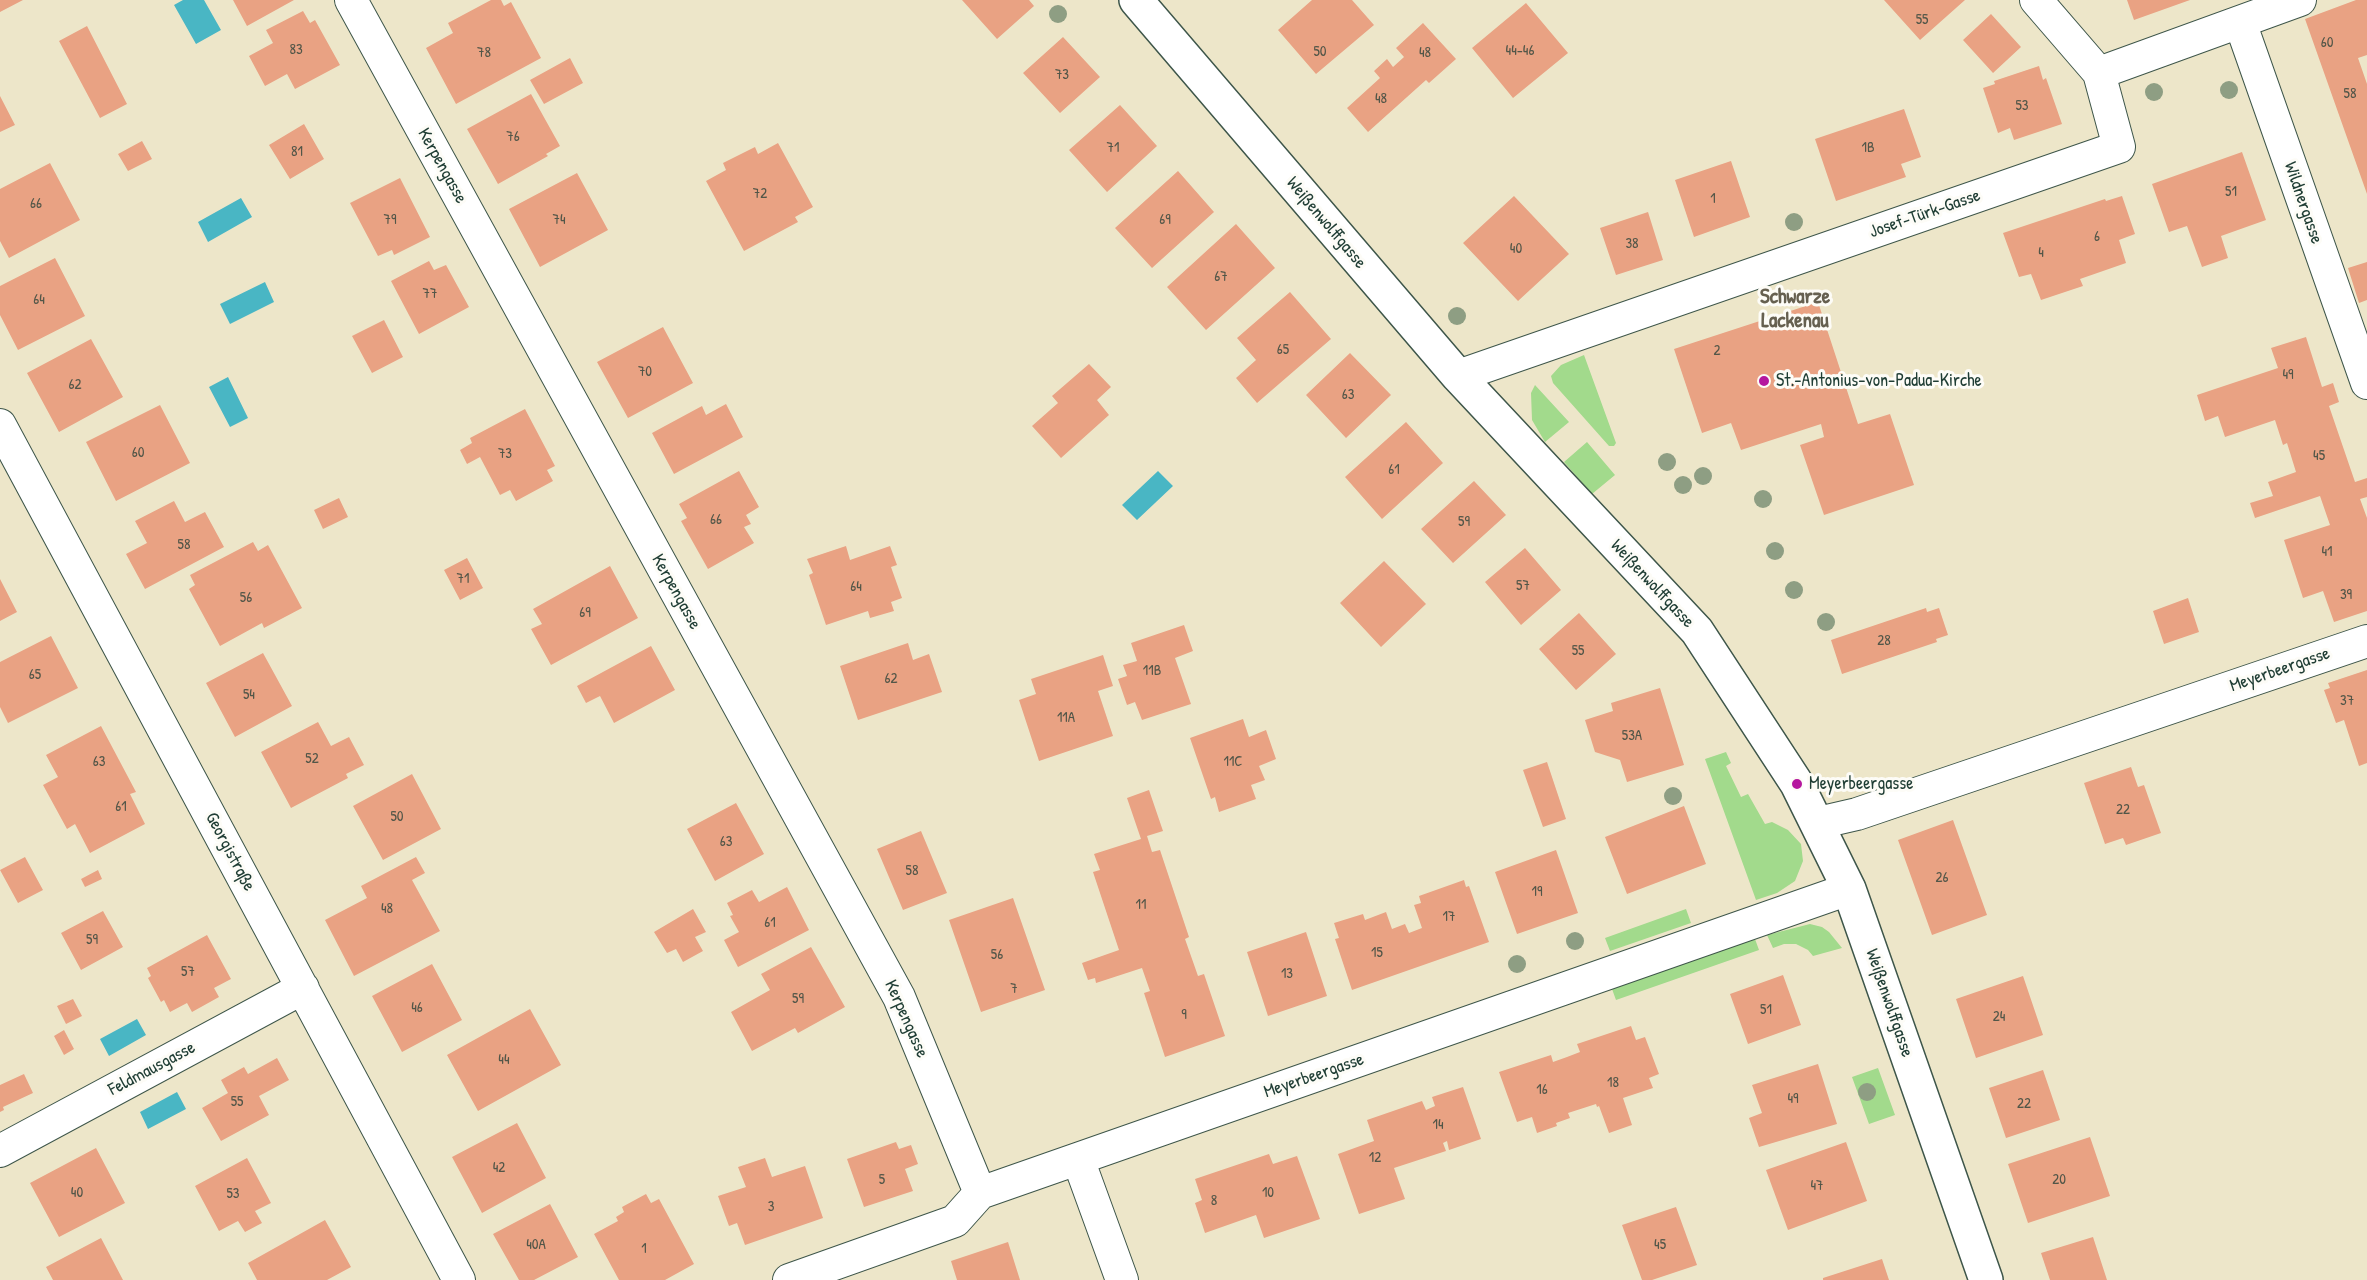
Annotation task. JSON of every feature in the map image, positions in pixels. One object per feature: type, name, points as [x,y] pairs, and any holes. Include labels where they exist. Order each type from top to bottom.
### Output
[{"type":"street","name":"Kerpengasse","points":[[351,0],[899,997],[980,1193]]},
{"type":"street","name":"Weißenwolffgasse","points":[[1136,0],[1458,376],[1697,631],[1797,784],[1850,889],[1986,1280]]},
{"type":"street","points":[[2036,0],[2099,73],[2300,0]]},
{"type":"street","name":"Wildnergasse","points":[[2240,22],[2367,383]]},
{"type":"street","name":"Josef-Türk-Gasse","points":[[1458,376],[2119,147],[2099,73]]},
{"type":"street","name":"Georgistraße","points":[[0,425],[459,1280]]},
{"type":"street","name":"Meyerbeergasse","points":[[1818,823],[1857,814],[2367,641]]},
{"type":"street","name":"Meyerbeergasse","points":[[789,1280],[955,1221],[980,1193],[1850,889]]},
{"type":"street","name":"Feldmausgasse","points":[[0,1151],[303,988]]},
{"type":"street","points":[[1078,1159],[1122,1280]]},
{"type":"green space","points":[[1584,355],[1616,443],[1614,446],[1609,446],[1553,383],[1551,376],[1561,365]]},
{"type":"green space","points":[[1535,385],[1569,422],[1545,442],[1532,420],[1531,393]]},
{"type":"green space","points":[[1587,442],[1615,475],[1592,494],[1564,462]]},
{"type":"green space","points":[[1726,752],[1731,763],[1726,766],[1741,797],[1748,794],[1765,824],[1772,822],[1788,830],[1801,844],[1803,861],[1795,881],[1777,893],[1756,900],[1705,759]]},
{"type":"green space","points":[[1686,909],[1691,923],[1610,951],[1605,938]]},
{"type":"green space","points":[[1810,924],[1822,927],[1829,932],[1842,948],[1813,956],[1808,950],[1796,944],[1784,944],[1773,948],[1767,935]]},
{"type":"green space","points":[[1755,939],[1759,950],[1616,1000],[1612,989]]},
{"type":"green space","points":[[1878,1068],[1895,1115],[1869,1124],[1852,1077]]},
{"type":"water","points":[[183,0],[204,0],[221,30],[196,44],[174,5]]},
{"type":"water","points":[[241,198],[252,217],[208,242],[198,222]]},
{"type":"water","points":[[265,282],[274,302],[230,324],[220,304]]},
{"type":"water","points":[[228,377],[248,418],[230,427],[209,387]]},
{"type":"water","points":[[1158,471],[1173,486],[1137,520],[1122,505]]},
{"type":"water","points":[[137,1019],[146,1035],[109,1056],[100,1039]]},
{"type":"water","points":[[177,1092],[186,1109],[148,1129],[140,1112]]},
{"type":"building","points":[[0,0],[23,0],[0,12]]},
{"type":"building","points":[[233,0],[294,0],[247,26]]},
{"type":"building","points":[[491,0],[501,0],[504,6],[511,2],[541,58],[456,104],[426,48],[453,33],[448,23]]},
{"type":"building","points":[[962,0],[1029,0],[1034,6],[997,39]]},
{"type":"building","points":[[1312,0],[1352,0],[1374,25],[1316,74],[1278,30]]},
{"type":"building","points":[[1884,0],[1965,0],[1920,40]]},
{"type":"building","points":[[2127,0],[2190,0],[2134,20]]},
{"type":"building","points":[[2356,0],[2367,0],[2367,55],[2358,58],[2367,84],[2367,194],[2305,19]]},
{"type":"building","points":[[1526,3],[1568,53],[1513,98],[1472,48]]},
{"type":"building","points":[[303,11],[310,23],[315,20],[340,65],[295,89],[287,74],[265,86],[249,56],[273,43],[266,30]]},
{"type":"building","points":[[1991,14],[2021,47],[1993,73],[1963,40]]},
{"type":"building","points":[[1423,23],[1456,59],[1429,83],[1426,80],[1368,132],[1347,108],[1380,78],[1374,71],[1387,59],[1393,67],[1404,57],[1396,48]]},
{"type":"building","points":[[87,26],[127,104],[100,118],[59,41]]},
{"type":"building","points":[[1063,37],[1100,77],[1060,113],[1023,73]]},
{"type":"building","points":[[570,58],[583,83],[544,104],[530,80]]},
{"type":"building","points":[[2039,66],[2043,80],[2046,78],[2062,124],[2014,140],[2010,128],[1998,133],[1983,88],[1995,84],[1994,81]]},
{"type":"building","points":[[531,94],[560,146],[546,154],[548,156],[498,184],[467,129]]},
{"type":"building","points":[[0,96],[15,125],[0,132]]},
{"type":"building","points":[[1120,105],[1157,146],[1107,192],[1069,150]]},
{"type":"building","points":[[1904,109],[1921,157],[1901,164],[1906,177],[1836,201],[1815,139]]},
{"type":"building","points":[[304,124],[324,159],[290,179],[269,145]]},
{"type":"building","points":[[142,141],[152,159],[128,171],[118,154]]},
{"type":"building","points":[[778,143],[813,207],[795,217],[798,222],[744,251],[706,181],[726,170],[723,163],[755,147],[758,154]]},
{"type":"building","points":[[2242,152],[2266,220],[2221,236],[2228,258],[2202,267],[2187,226],[2169,232],[2152,184]]},
{"type":"building","points":[[1731,161],[1750,217],[1694,237],[1675,180]]},
{"type":"building","points":[[50,163],[80,220],[9,258],[0,241],[0,189]]},
{"type":"building","points":[[1178,171],[1214,212],[1152,268],[1115,228]]},
{"type":"building","points":[[577,173],[608,230],[540,267],[509,209]]},
{"type":"building","points":[[400,178],[430,237],[394,255],[392,250],[378,256],[350,203]]},
{"type":"building","points":[[1514,196],[1569,254],[1518,301],[1463,243]]},
{"type":"building","points":[[2122,196],[2135,234],[2119,240],[2126,263],[2080,279],[2083,286],[2041,300],[2031,274],[2019,277],[2003,233],[2105,199],[2106,201]]},
{"type":"building","points":[[1648,212],[1663,260],[1616,275],[1600,228]]},
{"type":"building","points":[[1236,224],[1275,268],[1206,330],[1167,287]]},
{"type":"building","points":[[55,258],[85,316],[18,350],[0,315],[0,286]]},
{"type":"building","points":[[429,261],[434,270],[446,265],[469,307],[419,334],[391,281]]},
{"type":"building","points":[[2367,262],[2367,300],[2359,303],[2348,268]]},
{"type":"building","points":[[1290,292],[1331,339],[1257,403],[1236,378],[1256,360],[1237,338]]},
{"type":"building","name":"St.-Antonius-von-Padua-Kirche","points":[[1818,302],[1858,424],[1890,414],[1914,485],[1824,515],[1800,445],[1824,437],[1821,424],[1741,450],[1731,423],[1702,433],[1674,349]]},
{"type":"building","points":[[384,320],[403,357],[372,373],[352,336]]},
{"type":"building","points":[[663,327],[693,383],[628,418],[597,362]]},
{"type":"building","points":[[2306,337],[2322,387],[2333,383],[2339,402],[2329,406],[2355,482],[2367,478],[2367,497],[2360,499],[2367,518],[2367,611],[2334,622],[2323,591],[2303,598],[2284,540],[2330,525],[2320,496],[2255,518],[2250,503],[2273,496],[2268,482],[2296,472],[2287,443],[2283,445],[2275,420],[2225,437],[2218,416],[2205,421],[2197,395],[2278,368],[2271,348]]},
{"type":"building","points":[[91,339],[123,397],[59,432],[27,373]]},
{"type":"building","points":[[1350,353],[1391,395],[1346,438],[1306,395]]},
{"type":"building","points":[[1089,364],[1111,387],[1097,400],[1109,415],[1061,458],[1032,426],[1058,403],[1052,396]]},
{"type":"building","points":[[726,404],[743,437],[674,474],[652,433],[702,406],[706,415]]},
{"type":"building","points":[[160,405],[190,463],[116,501],[86,442]]},
{"type":"building","points":[[525,409],[555,466],[547,470],[553,481],[516,501],[510,490],[500,495],[480,457],[467,464],[460,450],[472,443],[470,438]]},
{"type":"building","points":[[1406,422],[1443,463],[1382,519],[1345,477]]},
{"type":"building","points":[[739,471],[759,507],[746,515],[751,524],[744,527],[754,543],[708,569],[681,521],[687,518],[679,504]]},
{"type":"building","points":[[1474,481],[1506,515],[1453,563],[1421,529]]},
{"type":"building","points":[[339,498],[348,517],[323,529],[314,510]]},
{"type":"building","points":[[174,501],[185,522],[205,512],[224,547],[145,589],[126,554],[147,543],[135,521]]},
{"type":"building","points":[[253,542],[258,551],[268,545],[302,608],[264,628],[262,623],[220,646],[189,589],[195,585],[190,575]]},
{"type":"building","points":[[846,546],[850,560],[890,546],[897,565],[891,567],[902,598],[891,602],[894,611],[870,618],[868,611],[826,625],[809,575],[813,573],[807,559]]},
{"type":"building","points":[[1525,548],[1561,590],[1521,625],[1485,582]]},
{"type":"building","points":[[467,558],[483,588],[460,600],[444,570]]},
{"type":"building","points":[[1384,561],[1426,604],[1381,647],[1340,603]]},
{"type":"building","points":[[610,566],[638,618],[551,665],[531,629],[542,624],[533,609]]},
{"type":"building","points":[[0,579],[17,612],[0,621]]},
{"type":"building","points":[[2188,598],[2199,632],[2164,644],[2153,611]]},
{"type":"building","points":[[1926,608],[1927,612],[1939,608],[1948,635],[1936,639],[1937,642],[1842,674],[1831,640]]},
{"type":"building","points":[[1579,613],[1616,654],[1576,690],[1539,649]]},
{"type":"building","points":[[1184,625],[1193,651],[1175,658],[1191,704],[1142,720],[1135,702],[1127,705],[1118,679],[1127,676],[1123,665],[1137,661],[1131,643]]},
{"type":"building","points":[[51,636],[78,688],[8,723],[0,707],[0,662]]},
{"type":"building","points":[[908,643],[913,660],[929,654],[942,692],[858,720],[840,666]]},
{"type":"building","points":[[651,646],[675,690],[614,723],[600,696],[586,703],[577,686]]},
{"type":"building","points":[[263,653],[292,706],[235,737],[206,683]]},
{"type":"building","points":[[1103,655],[1113,686],[1098,691],[1113,736],[1039,761],[1019,700],[1036,694],[1031,679]]},
{"type":"building","points":[[2367,670],[2367,763],[2359,766],[2344,720],[2336,723],[2324,690],[2330,688],[2328,683]]},
{"type":"building","points":[[1660,688],[1684,765],[1627,782],[1620,760],[1595,752],[1585,720],[1613,711],[1611,703]]},
{"type":"building","points":[[1243,719],[1249,737],[1266,730],[1276,759],[1259,766],[1265,780],[1251,785],[1256,799],[1219,812],[1215,797],[1211,799],[1190,738]]},
{"type":"building","points":[[318,722],[331,746],[349,737],[364,765],[346,774],[348,778],[291,808],[261,752]]},
{"type":"building","points":[[101,726],[136,792],[130,794],[145,824],[90,853],[75,824],[67,829],[43,785],[58,777],[46,755]]},
{"type":"building","points":[[1547,762],[1566,819],[1543,827],[1523,770]]},
{"type":"building","points":[[2131,767],[2138,787],[2144,785],[2161,833],[2126,845],[2123,838],[2105,844],[2084,783]]},
{"type":"building","points":[[412,774],[441,829],[383,860],[353,806]]},
{"type":"building","points":[[1149,790],[1163,831],[1147,836],[1152,852],[1160,850],[1189,937],[1185,939],[1198,976],[1204,974],[1225,1036],[1165,1057],[1144,993],[1150,991],[1142,968],[1096,983],[1095,978],[1088,980],[1082,963],[1119,950],[1093,872],[1100,870],[1094,854],[1141,839],[1127,798]]},
{"type":"building","points":[[736,803],[764,854],[715,881],[687,829]]},
{"type":"building","points":[[1684,806],[1706,864],[1627,894],[1605,837]]},
{"type":"building","points":[[1953,820],[1987,915],[1932,935],[1898,840]]},
{"type":"building","points":[[921,831],[947,893],[903,910],[877,849]]},
{"type":"building","points":[[1556,850],[1578,913],[1517,934],[1495,872]]},
{"type":"building","points":[[25,857],[43,890],[18,903],[0,870]]},
{"type":"building","points":[[416,857],[425,873],[412,880],[440,931],[354,976],[325,920],[367,898],[361,886]]},
{"type":"building","points":[[98,870],[102,879],[85,887],[81,879]]},
{"type":"building","points":[[1464,880],[1466,887],[1469,886],[1489,942],[1352,990],[1335,939],[1339,938],[1334,923],[1363,914],[1365,920],[1386,912],[1392,929],[1405,924],[1409,933],[1422,928],[1414,905],[1421,903],[1419,896]]},
{"type":"building","points":[[787,887],[809,930],[738,967],[724,940],[739,932],[730,916],[733,915],[727,903],[752,890],[759,902]]},
{"type":"building","points":[[1013,898],[1045,990],[981,1012],[949,920]]},
{"type":"building","points":[[693,909],[706,932],[695,937],[703,951],[683,962],[676,949],[667,953],[654,932]]},
{"type":"building","points":[[103,911],[123,947],[81,970],[61,933]]},
{"type":"building","points":[[1306,932],[1327,996],[1268,1016],[1247,952]]},
{"type":"building","points":[[207,935],[231,979],[214,988],[219,997],[192,1012],[187,1003],[170,1012],[164,1000],[161,1002],[148,978],[151,976],[147,968]]},
{"type":"building","points":[[811,947],[845,1007],[798,1033],[795,1028],[752,1051],[731,1012],[770,990],[761,974]]},
{"type":"building","points":[[432,964],[462,1020],[402,1052],[372,996]]},
{"type":"building","points":[[1783,975],[1801,1025],[1748,1044],[1730,994]]},
{"type":"building","points":[[2023,976],[2043,1035],[1976,1058],[1956,999]]},
{"type":"building","points":[[73,999],[82,1016],[66,1024],[57,1006]]},
{"type":"building","points":[[530,1009],[561,1065],[478,1111],[447,1055]]},
{"type":"building","points":[[1631,1026],[1636,1040],[1645,1037],[1659,1074],[1649,1078],[1653,1088],[1623,1098],[1632,1125],[1609,1133],[1599,1106],[1597,1107],[1596,1104],[1568,1113],[1570,1118],[1556,1123],[1557,1126],[1537,1133],[1532,1117],[1517,1122],[1499,1072],[1551,1055],[1553,1062],[1580,1052],[1577,1044]]},
{"type":"building","points":[[64,1030],[74,1049],[64,1055],[54,1036]]},
{"type":"building","points":[[277,1058],[289,1080],[259,1096],[269,1115],[221,1141],[202,1108],[228,1093],[221,1080],[244,1067],[248,1074]]},
{"type":"building","points":[[1818,1064],[1837,1124],[1759,1147],[1749,1118],[1762,1113],[1752,1085]]},
{"type":"building","points":[[2043,1070],[2060,1120],[2006,1138],[1989,1088]]},
{"type":"building","points":[[24,1074],[33,1093],[3,1107],[4,1110],[0,1112],[0,1085]]},
{"type":"building","points":[[1463,1087],[1481,1139],[1449,1150],[1447,1141],[1443,1143],[1446,1151],[1394,1168],[1405,1199],[1359,1214],[1338,1154],[1374,1141],[1367,1120],[1422,1101],[1426,1110],[1435,1106],[1432,1097]]},
{"type":"building","points":[[517,1123],[546,1178],[482,1213],[452,1157]]},
{"type":"building","points":[[2090,1137],[2110,1196],[2028,1223],[2008,1164]]},
{"type":"building","points":[[896,1142],[899,1149],[911,1145],[918,1164],[905,1169],[913,1191],[864,1207],[847,1159]]},
{"type":"building","points":[[1846,1142],[1867,1201],[1788,1230],[1766,1170]]},
{"type":"building","points":[[96,1148],[125,1203],[59,1237],[30,1183]]},
{"type":"building","points":[[1269,1154],[1273,1164],[1297,1156],[1320,1219],[1264,1238],[1256,1215],[1205,1233],[1195,1203],[1202,1200],[1195,1179]]},
{"type":"building","points":[[247,1158],[271,1203],[255,1211],[262,1223],[245,1232],[238,1221],[219,1231],[195,1186]]},
{"type":"building","points":[[765,1158],[772,1177],[805,1166],[823,1218],[745,1245],[737,1223],[729,1226],[718,1196],[746,1187],[738,1167]]},
{"type":"building","points":[[646,1194],[651,1203],[659,1199],[694,1264],[665,1280],[619,1280],[594,1234],[618,1221],[616,1217],[624,1212],[622,1207]]},
{"type":"building","points":[[550,1204],[578,1257],[534,1280],[519,1280],[493,1234]]},
{"type":"building","points":[[1676,1207],[1697,1265],[1652,1280],[1642,1280],[1622,1225]]},
{"type":"building","points":[[325,1220],[351,1267],[327,1280],[257,1280],[248,1263]]},
{"type":"building","points":[[2093,1237],[2107,1280],[2050,1280],[2041,1253]]},
{"type":"building","points":[[101,1238],[123,1280],[53,1280],[46,1267]]},
{"type":"building","points":[[1008,1242],[1020,1280],[957,1280],[951,1261]]},
{"type":"building","points":[[1882,1259],[1889,1280],[1823,1280],[1823,1278]]},
{"type":"place","name":"St.-Antonius-von-Padua-Kirche","points":[[1764,381]]},
{"type":"place","name":"Meyerbeergasse","points":[[1797,784]]},
{"type":"district","name":"Schwarze Lackenau","points":[[1795,309]]}]
